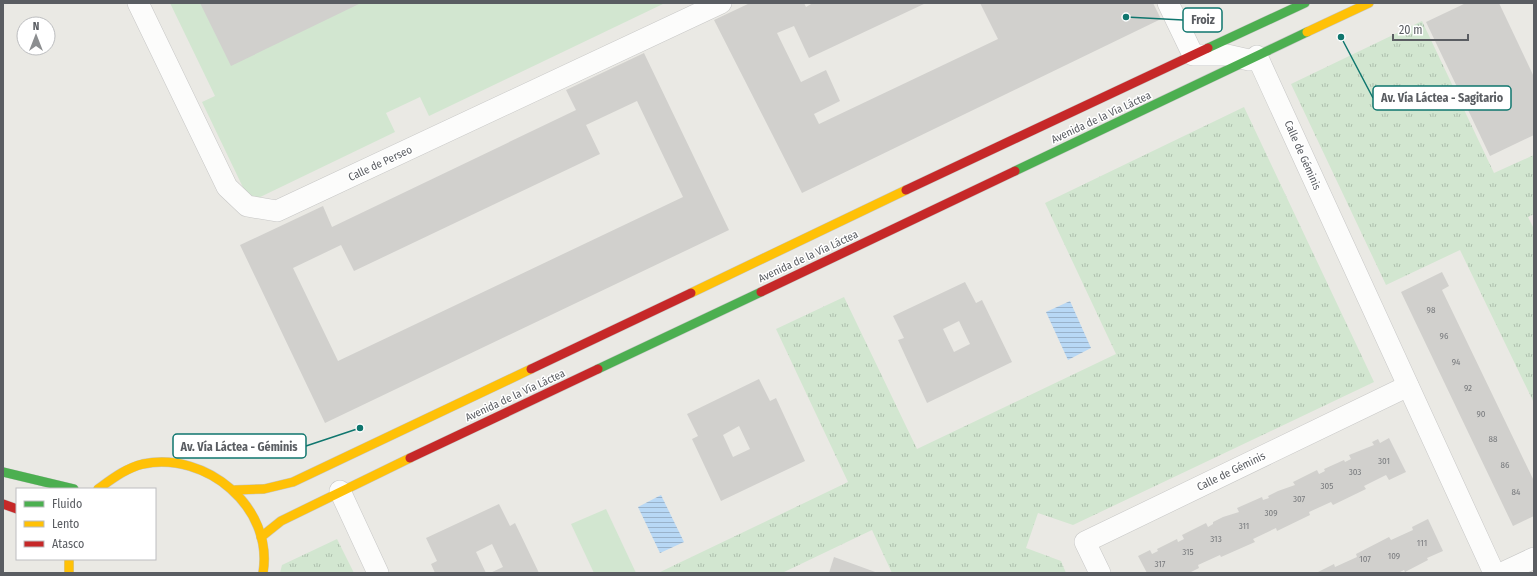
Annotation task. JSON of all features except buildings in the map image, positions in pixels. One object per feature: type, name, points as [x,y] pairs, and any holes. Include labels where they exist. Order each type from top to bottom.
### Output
[{"type":"street","name":"Calle de Perseo","points":[[138,3],[226,187],[247,206],[277,211],[721,3]]},
{"type":"street","points":[[1168,3],[1193,55],[1228,55],[1253,58]]},
{"type":"street","name":"Avenida de la Vía Láctea","points":[[235,490],[271,487],[293,482],[1305,3]]},
{"type":"street","name":"Avenida de la Vía Láctea","points":[[261,537],[281,521],[340,491],[1369,3]]},
{"type":"street","name":"Calle de Géminis","points":[[1253,58],[1408,386],[1494,573]]},
{"type":"street","name":"Calle de Géminis","points":[[1100,573],[1085,542],[1408,386]]},
{"type":"street","points":[[99,488],[118,474],[143,464],[170,462],[194,466],[216,475],[235,490],[254,518],[261,537],[264,552],[263,573]]},
{"type":"street","points":[[3,472],[70,488]]},
{"type":"street","points":[[340,491],[378,573]]},
{"type":"street","points":[[3,504],[16,509]]},
{"type":"street","points":[[1502,573],[1534,558]]},
{"type":"street","points":[[69,560],[69,573]]},
{"type":"green space","points":[[170,3],[665,3],[429,116],[420,97],[386,113],[395,132],[250,202],[202,102],[215,96]]},
{"type":"green space","points":[[1422,21],[1494,173],[1534,155],[1534,214],[1528,217],[1534,229],[1534,403],[1460,250],[1386,285],[1291,84]]},
{"type":"green space","points":[[1244,107],[1374,382],[1073,525],[1038,513],[1026,548],[1061,561],[1066,573],[892,573],[872,530],[782,573],[658,573],[848,482],[776,329],[844,297],[917,449],[1116,354],[1045,203]]},
{"type":"green space","points":[[606,509],[636,573],[594,573],[571,524]]},
{"type":"green space","points":[[337,539],[354,573],[280,573],[282,565]]},
{"type":"water","points":[[1070,301],[1091,348],[1068,360],[1046,312]]},
{"type":"water","points":[[661,495],[684,542],[660,553],[638,507]]},
{"type":"traffic: fast","points":[[1208,48],[1305,3]]},
{"type":"traffic: fast","points":[[1015,171],[1307,32]]},
{"type":"traffic: fast","points":[[598,369],[761,292]]},
{"type":"traffic: fast","points":[[3,472],[70,488]]},
{"type":"traffic: slow","points":[[1307,32],[1369,3]]},
{"type":"traffic: slow","points":[[691,293],[906,190]]},
{"type":"traffic: slow","points":[[235,490],[264,489],[293,482],[531,369]]},
{"type":"traffic: slow","points":[[261,537],[281,521],[410,458]]},
{"type":"traffic: slow","points":[[99,488],[125,471],[143,464],[167,462],[190,466],[212,475],[231,489],[246,506],[258,526],[264,549],[263,573]]},
{"type":"traffic: slow","points":[[69,560],[69,573]]},
{"type":"traffic: jam","points":[[906,190],[1208,48]]},
{"type":"traffic: jam","points":[[761,292],[1015,171]]},
{"type":"traffic: jam","points":[[531,369],[691,293]]},
{"type":"traffic: jam","points":[[410,458],[598,369]]},
{"type":"traffic: jam","points":[[3,504],[16,509]]},
{"type":"place","name":"Froiz","points":[[1126,17]]},
{"type":"place","name":"Av. Vía Láctea - Sagitario","points":[[1341,37]]},
{"type":"place","name":"Av. Vía Láctea - Géminis","points":[[360,428]]}]
